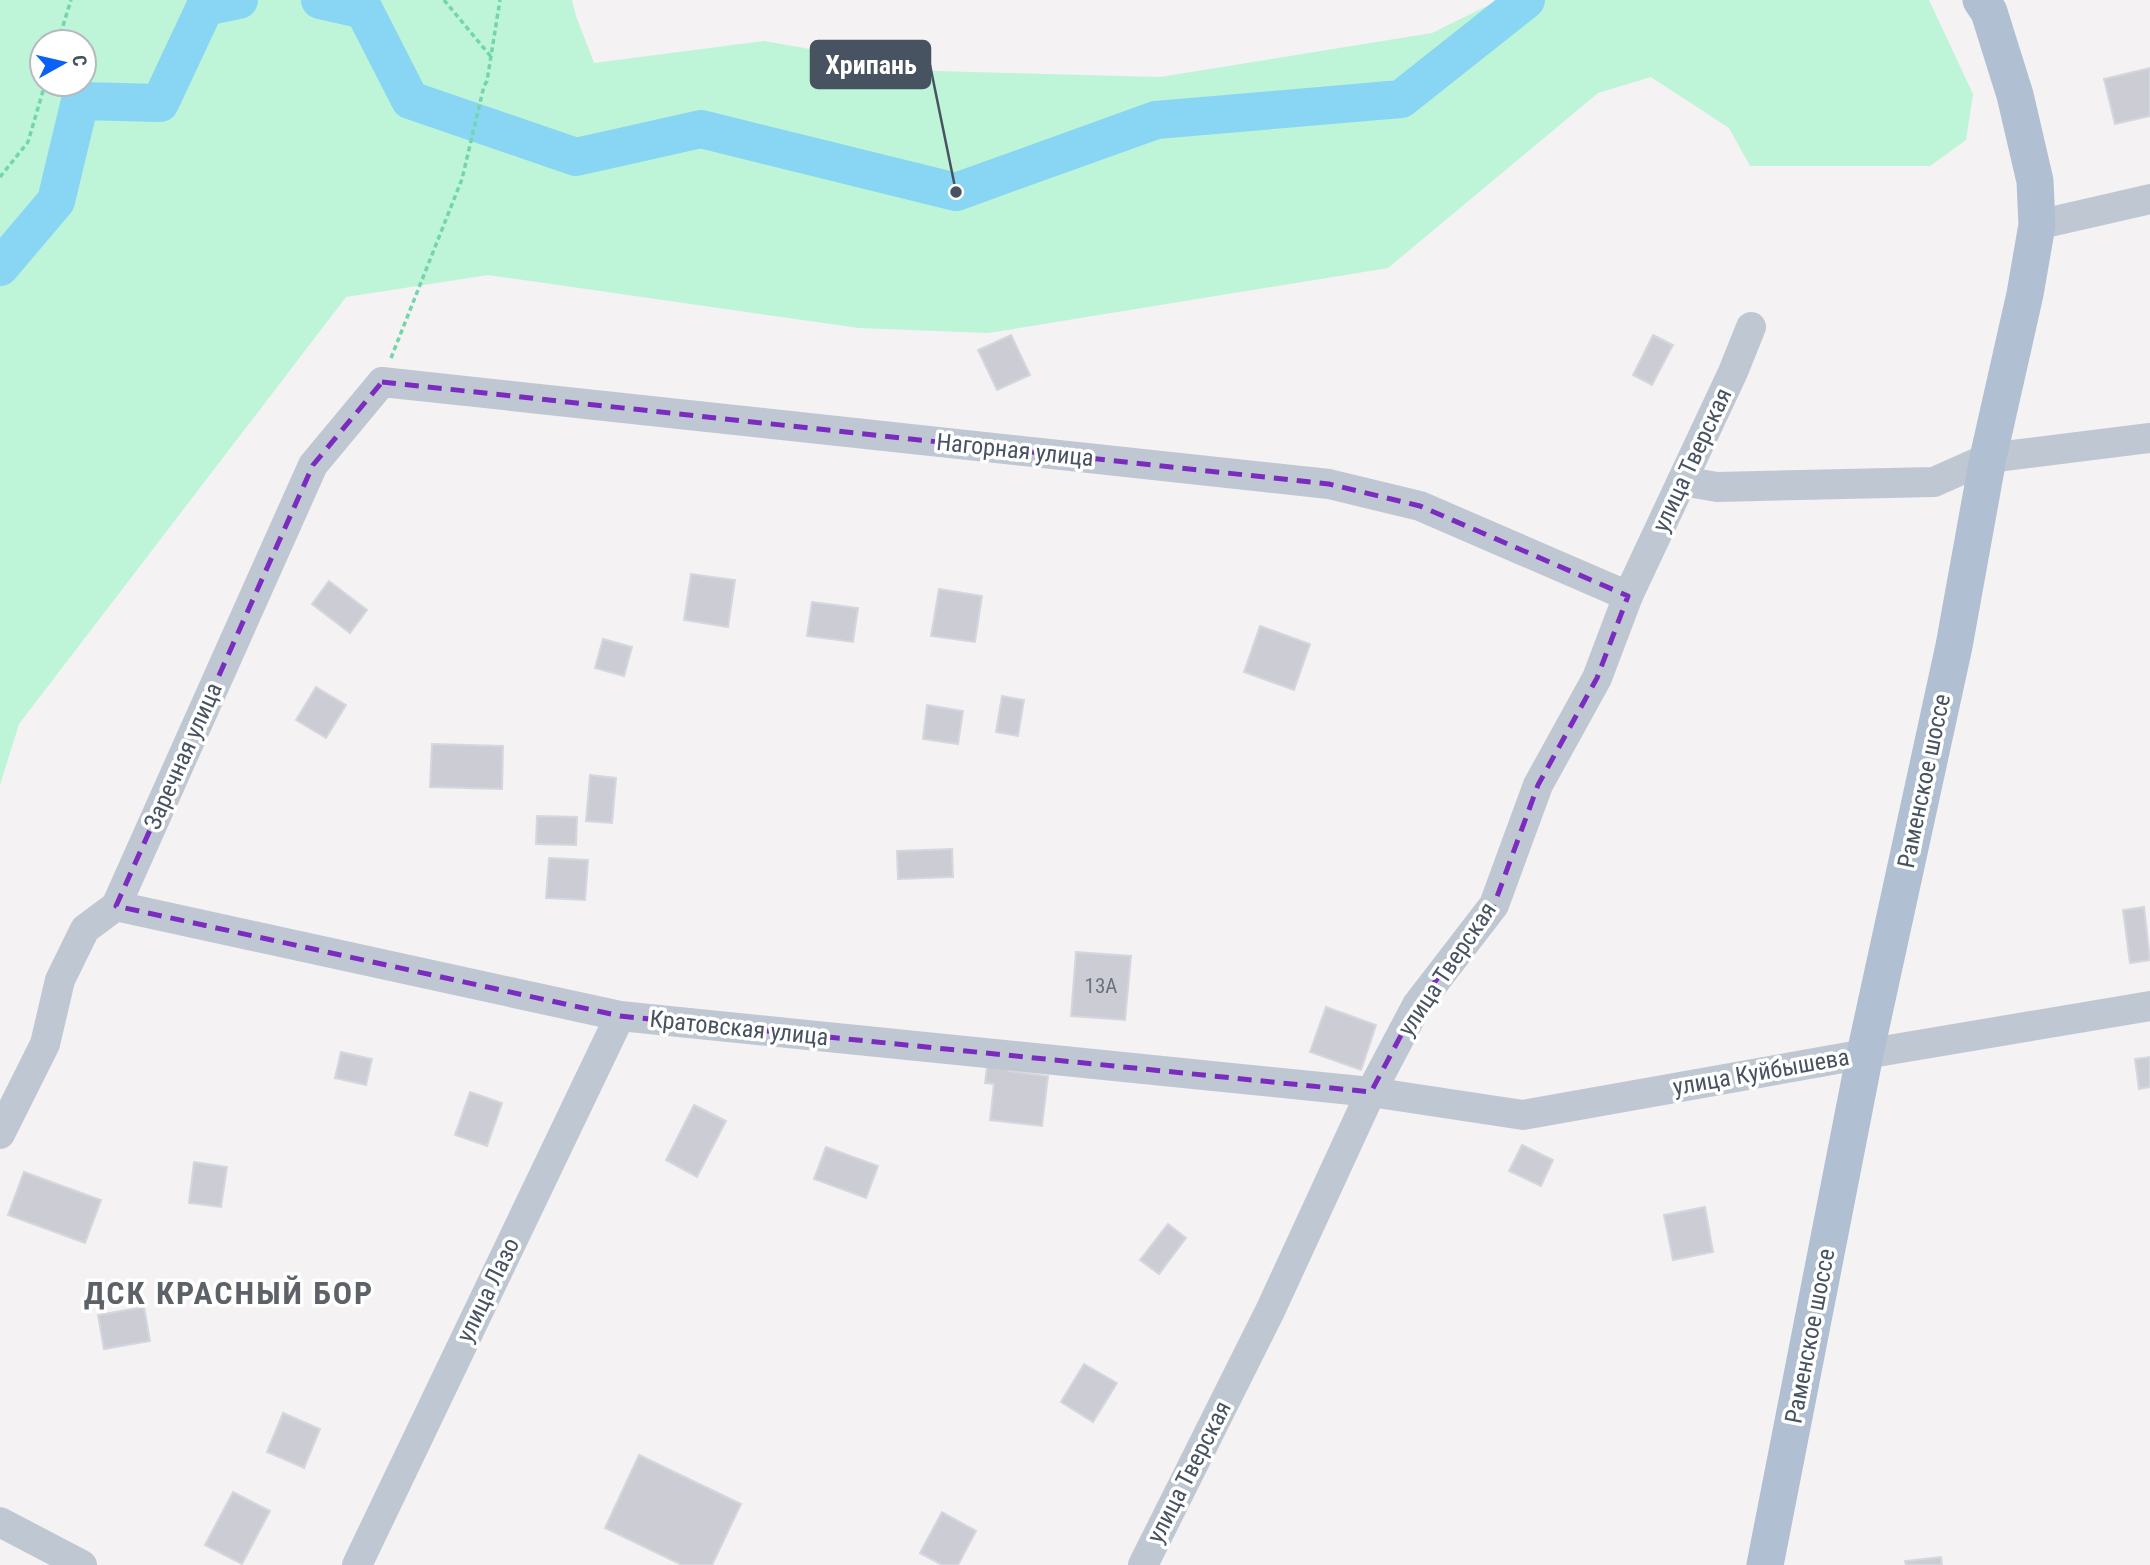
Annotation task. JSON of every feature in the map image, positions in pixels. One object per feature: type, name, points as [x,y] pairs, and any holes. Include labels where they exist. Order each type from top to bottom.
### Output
[{"type":"main road","name":"Раменское шоссе","points":[[1765,1565],[1865,1054],[1954,646],[2037,225],[2035,181],[2015,95],[1989,12],[1982,0]]},
{"type":"street","points":[[2037,225],[2150,199]]},
{"type":"street","name":"улица Тверская","points":[[1143,1565],[1270,1311],[1371,1092],[1417,1005],[1494,905],[1538,785],[1597,678],[1628,596],[1733,372],[1751,327]]},
{"type":"street","name":"Нагорная улица","points":[[382,382],[1329,484],[1420,506],[1628,596]]},
{"type":"street","name":"Заречная улица","points":[[0,1134],[45,1044],[60,981],[85,929],[116,906],[313,465],[382,382]]},
{"type":"street","points":[[1682,481],[1717,487],[1934,482],[1989,458],[2150,438]]},
{"type":"street","name":"Кратовская улица","points":[[116,906],[620,1016],[1371,1092]]},
{"type":"street","name":"улица Куйбышева","points":[[1371,1092],[1523,1115],[2150,1006]]},
{"type":"street","name":"улица Лазо","points":[[357,1565],[620,1016]]},
{"type":"street","points":[[0,1522],[82,1565]]},
{"type":"path","points":[[62,28],[71,0]]},
{"type":"path","points":[[444,0],[492,58]]},
{"type":"path","points":[[382,382],[462,179],[492,58],[500,0]]},
{"type":"path","points":[[0,177],[27,142],[41,98]]},
{"type":"highlighted area","points":[[382,382],[1329,484],[1420,506],[1628,596],[1597,678],[1538,785],[1494,905],[1417,1005],[1371,1092],[620,1016],[116,906],[313,465]]},
{"type":"green space","points":[[0,0],[572,0],[594,63],[764,41],[935,71],[1160,77],[1432,33],[1499,0],[1929,0],[1973,94],[1966,140],[1930,166],[1750,166],[1729,128],[1651,77],[1598,93],[1388,268],[988,333],[859,328],[488,275],[346,297],[19,724],[0,785]]},
{"type":"building","points":[[2150,68],[2150,116],[2115,124],[2104,79]]},
{"type":"building","points":[[1011,335],[1030,375],[997,390],[978,350]]},
{"type":"building","points":[[1653,335],[1673,345],[1652,385],[1633,375]]},
{"type":"building","points":[[691,574],[735,580],[728,627],[684,620]]},
{"type":"building","points":[[329,581],[367,610],[350,633],[312,604]]},
{"type":"building","points":[[939,589],[982,596],[975,642],[931,636]]},
{"type":"building","points":[[812,602],[858,608],[853,642],[807,636]]},
{"type":"building","points":[[1260,626],[1310,644],[1294,690],[1244,672]]},
{"type":"building","points":[[603,639],[632,647],[624,676],[595,668]]},
{"type":"building","points":[[316,687],[346,705],[326,738],[296,720]]},
{"type":"building","points":[[1002,696],[1024,700],[1018,736],[996,732]]},
{"type":"building","points":[[927,705],[963,711],[958,744],[923,739]]},
{"type":"building","points":[[432,744],[503,746],[502,789],[430,787]]},
{"type":"building","points":[[590,775],[616,778],[612,823],[586,821]]},
{"type":"building","points":[[537,816],[577,817],[576,845],[536,844]]},
{"type":"building","points":[[952,849],[953,877],[898,879],[897,851]]},
{"type":"building","points":[[549,858],[588,860],[585,900],[546,898]]},
{"type":"building","points":[[2144,907],[2150,960],[2130,963],[2123,910]]},
{"type":"building","points":[[1076,952],[1131,956],[1125,1020],[1071,1016]]},
{"type":"building","points":[[1326,1007],[1376,1025],[1361,1070],[1310,1052]]},
{"type":"building","points":[[341,1052],[372,1059],[366,1085],[335,1078]]},
{"type":"building","points":[[2150,1057],[2150,1087],[2139,1089],[2135,1059]]},
{"type":"building","points":[[988,1058],[1010,1060],[1009,1071],[1048,1076],[1042,1126],[990,1120],[994,1084],[985,1083]]},
{"type":"building","points":[[470,1092],[502,1103],[487,1146],[455,1135]]},
{"type":"building","points":[[694,1105],[726,1121],[697,1177],[666,1160]]},
{"type":"building","points":[[1522,1145],[1553,1160],[1541,1186],[1509,1171]]},
{"type":"building","points":[[826,1147],[878,1166],[866,1198],[814,1179]]},
{"type":"building","points":[[194,1162],[227,1167],[221,1207],[189,1203]]},
{"type":"building","points":[[24,1172],[101,1200],[85,1243],[8,1215]]},
{"type":"building","points":[[1705,1207],[1713,1252],[1673,1260],[1664,1215]]},
{"type":"building","points":[[1168,1224],[1186,1238],[1159,1274],[1140,1260]]},
{"type":"building","points":[[144,1307],[150,1341],[104,1349],[98,1315]]},
{"type":"building","points":[[1084,1364],[1117,1383],[1093,1422],[1061,1402]]},
{"type":"building","points":[[283,1413],[320,1429],[304,1468],[267,1452]]},
{"type":"building","points":[[639,1455],[741,1504],[712,1565],[682,1565],[605,1528]]},
{"type":"building","points":[[233,1492],[270,1511],[242,1564],[205,1545]]},
{"type":"building","points":[[942,1512],[976,1531],[958,1565],[942,1565],[920,1553]]},
{"type":"building","points":[[1941,1557],[1942,1565],[1906,1565],[1905,1561]]},
{"type":"waterway","points":[[0,267],[56,201],[80,101],[160,103],[205,7],[239,0]]},
{"type":"waterway","points":[[320,0],[364,10],[410,100],[576,157],[701,129],[956,192],[1156,120],[1401,99],[1526,0]]},
{"type":"place","name":"Хрипань","points":[[956,192]]},
{"type":"district","name":"ДСК КРАСНЫЙ БОР","points":[[229,1293]]}]
